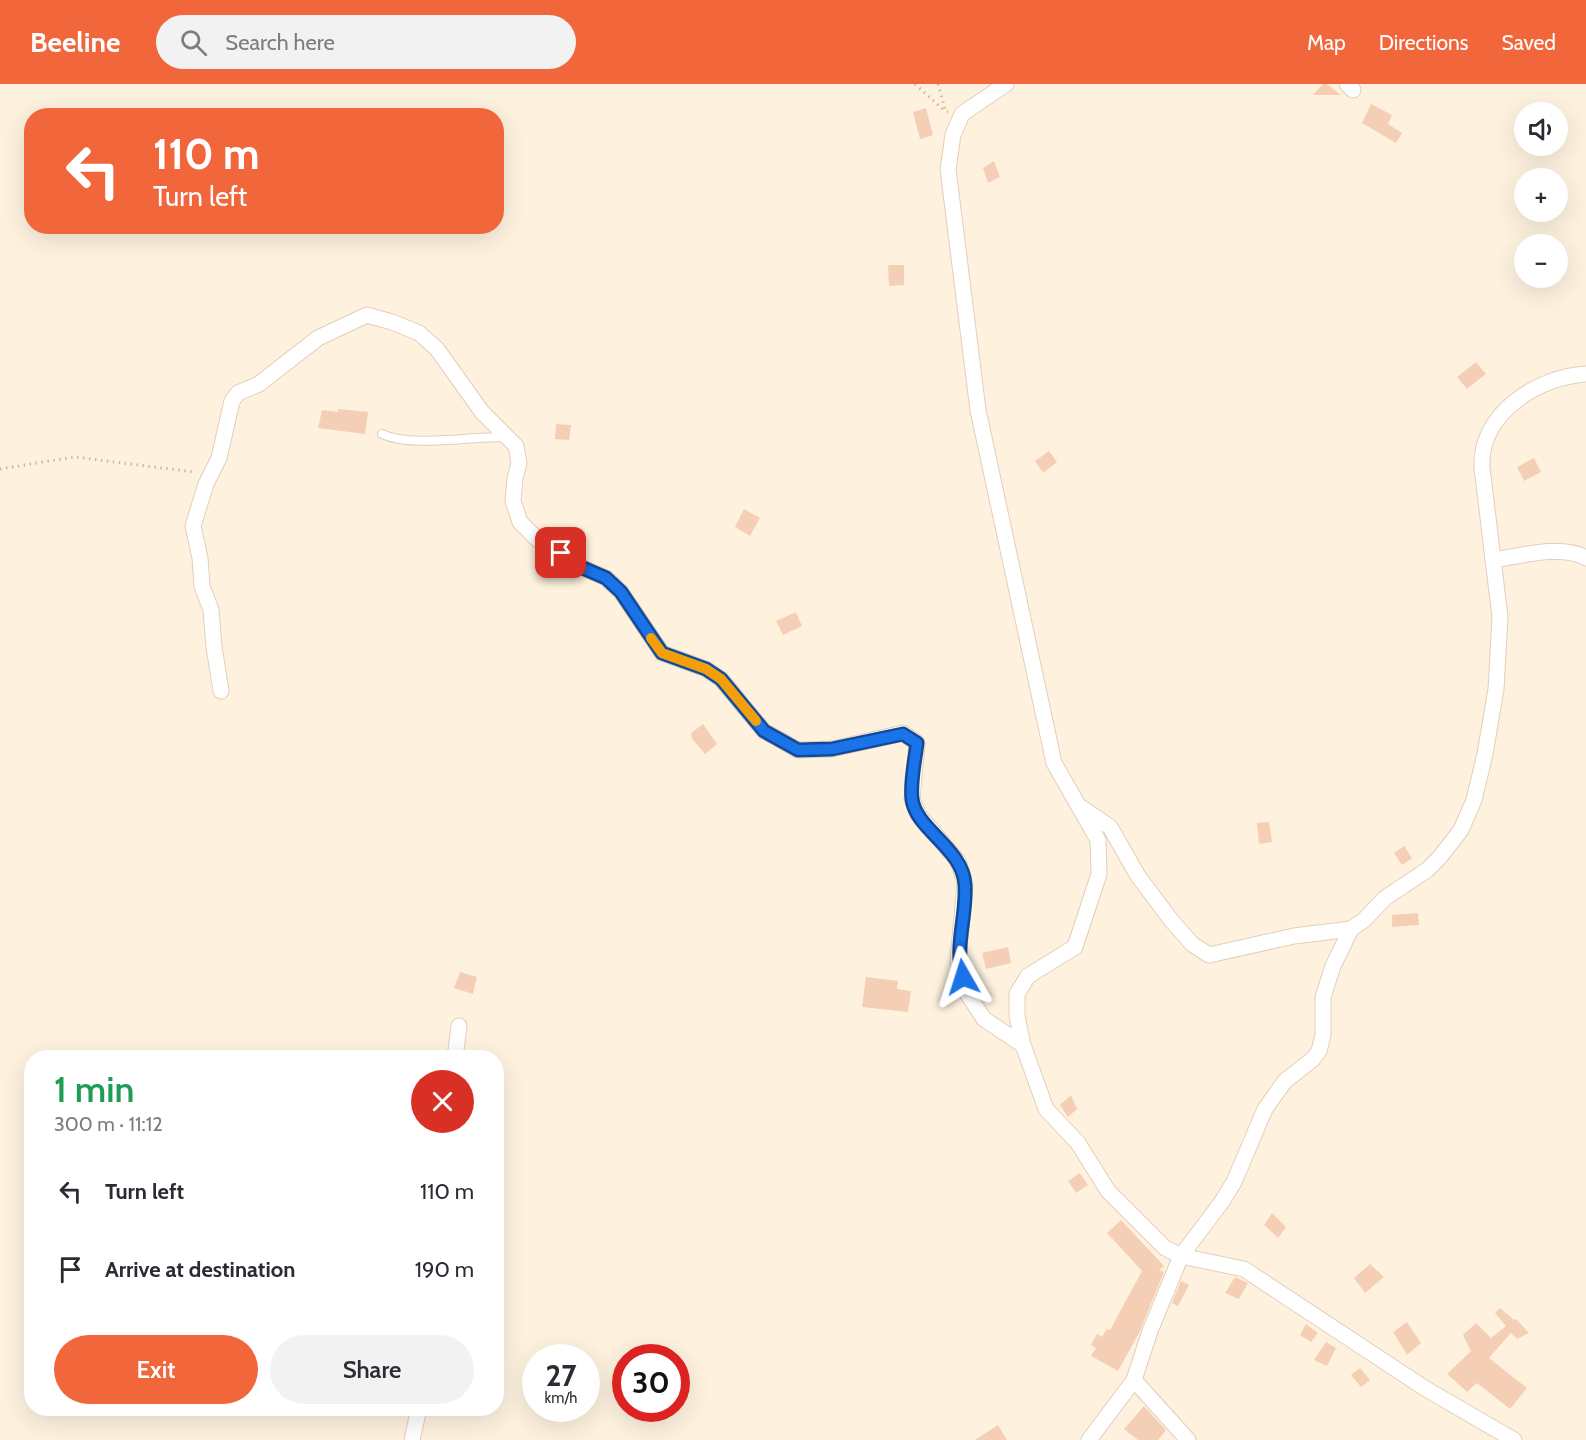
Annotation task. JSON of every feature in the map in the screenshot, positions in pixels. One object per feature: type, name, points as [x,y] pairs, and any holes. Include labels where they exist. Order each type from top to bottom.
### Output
[{"type":"street","points":[[1006,84],[962,114],[953,135],[948,170],[978,410],[1054,763],[1098,840],[1099,874],[1075,947],[1028,976],[1017,994],[1017,1016],[1023,1045],[1046,1109],[1078,1143],[1108,1191],[1165,1248],[1181,1256],[1244,1269],[1426,1389],[1514,1440]]},
{"type":"street","points":[[221,691],[211,610],[200,577],[200,558],[193,526],[197,507],[221,448],[228,412],[238,393],[259,384],[318,338],[367,315],[405,327],[429,340],[482,412],[516,446],[519,463],[513,501],[520,522],[538,540],[576,565],[606,578],[621,592],[662,653],[706,669],[721,679],[764,731],[798,750],[832,749],[903,734],[917,743],[912,799],[918,814],[958,861],[965,884],[958,961],[967,993],[984,1019],[1023,1045]]},
{"type":"street","points":[[1080,806],[1110,827],[1138,876],[1171,920],[1192,945],[1209,955],[1294,936],[1351,929],[1364,920],[1385,898],[1427,870],[1461,830],[1474,800],[1496,690],[1500,617],[1481,459],[1488,431],[1512,403],[1545,384],[1586,374]]},
{"type":"street","points":[[1493,560],[1560,551],[1572,552],[1586,558]]},
{"type":"street","points":[[1089,1440],[1134,1380],[1150,1331],[1181,1256],[1234,1182],[1265,1109],[1286,1081],[1313,1059],[1319,1051],[1323,1035],[1323,997],[1351,929]]},
{"type":"street","points":[[456,1050],[459,1026]]},
{"type":"street","points":[[1134,1380],[1188,1440]]},
{"type":"street","points":[[412,1440],[417,1416]]},
{"type":"lane","points":[[382,434],[391,438],[412,440],[509,437]]},
{"type":"path","points":[[915,84],[946,112],[962,114]]},
{"type":"path","points":[[938,84],[946,112]]},
{"type":"path","points":[[0,470],[74,457],[212,474]]},
{"type":"building","points":[[1323,84],[1327,84],[1341,95],[1313,95]]},
{"type":"building","points":[[1371,104],[1392,115],[1388,124],[1402,133],[1396,143],[1362,123]]},
{"type":"building","points":[[926,108],[933,135],[920,139],[913,112]]},
{"type":"building","points":[[994,161],[1000,177],[988,183],[983,168]]},
{"type":"building","points":[[888,265],[904,265],[904,285],[889,286]]},
{"type":"building","points":[[1476,362],[1486,374],[1467,389],[1457,377]]},
{"type":"building","points":[[338,409],[368,412],[365,434],[318,428],[322,410],[338,412]]},
{"type":"building","points":[[556,424],[571,425],[569,440],[555,439]]},
{"type":"building","points":[[1049,451],[1057,462],[1043,473],[1035,461]]},
{"type":"building","points":[[1534,458],[1541,472],[1524,481],[1517,467]]},
{"type":"building","points":[[744,509],[760,518],[750,536],[735,527]]},
{"type":"building","points":[[796,612],[802,626],[783,635],[776,621]]},
{"type":"building","points":[[703,724],[717,744],[705,754],[692,739],[691,733]]},
{"type":"building","points":[[1269,822],[1272,842],[1259,844],[1257,823]]},
{"type":"building","points":[[1404,846],[1412,858],[1402,865],[1394,853]]},
{"type":"building","points":[[1418,913],[1419,925],[1392,927],[1392,915]]},
{"type":"building","points":[[1008,947],[1011,963],[986,969],[982,953]]},
{"type":"building","points":[[460,972],[477,977],[473,994],[454,988]]},
{"type":"building","points":[[866,977],[898,981],[897,989],[911,991],[908,1012],[862,1007]]},
{"type":"building","points":[[1071,1095],[1077,1109],[1068,1117],[1060,1105]]},
{"type":"building","points":[[1080,1173],[1088,1185],[1076,1193],[1068,1181]]},
{"type":"building","points":[[1272,1213],[1286,1227],[1278,1238],[1264,1225]]},
{"type":"building","points":[[1121,1220],[1164,1266],[1159,1270],[1164,1272],[1139,1333],[1118,1371],[1091,1356],[1096,1348],[1091,1345],[1097,1334],[1102,1337],[1107,1329],[1110,1330],[1142,1271],[1107,1233]]},
{"type":"building","points":[[1370,1264],[1384,1277],[1365,1293],[1354,1278]]},
{"type":"building","points":[[1235,1277],[1248,1283],[1239,1299],[1225,1293]]},
{"type":"building","points":[[1181,1281],[1189,1285],[1178,1306],[1172,1303]]},
{"type":"building","points":[[1500,1308],[1514,1320],[1516,1319],[1529,1333],[1517,1339],[1511,1333],[1489,1358],[1527,1388],[1510,1409],[1477,1383],[1467,1392],[1447,1374],[1471,1351],[1463,1335],[1476,1323],[1491,1338],[1506,1326],[1495,1313]]},
{"type":"building","points":[[1407,1322],[1421,1343],[1407,1355],[1393,1332]]},
{"type":"building","points":[[1306,1324],[1318,1333],[1311,1342],[1300,1335]]},
{"type":"building","points":[[1326,1342],[1336,1348],[1327,1366],[1314,1360]]},
{"type":"building","points":[[1360,1368],[1370,1380],[1361,1387],[1351,1375]]},
{"type":"building","points":[[1144,1406],[1166,1430],[1158,1440],[1138,1440],[1124,1429]]},
{"type":"building","points":[[998,1425],[1007,1440],[975,1440]]},
{"type":"slow traffic","points":[[651,638],[662,653],[706,669],[721,679],[756,721]]},
{"type":"route","points":[[561,553],[576,565],[606,578],[621,592],[662,653],[706,669],[721,679],[764,731],[781,741],[798,750],[832,749],[903,734],[917,743],[912,799],[918,814],[958,861],[965,884],[958,961],[963,977]]}]
